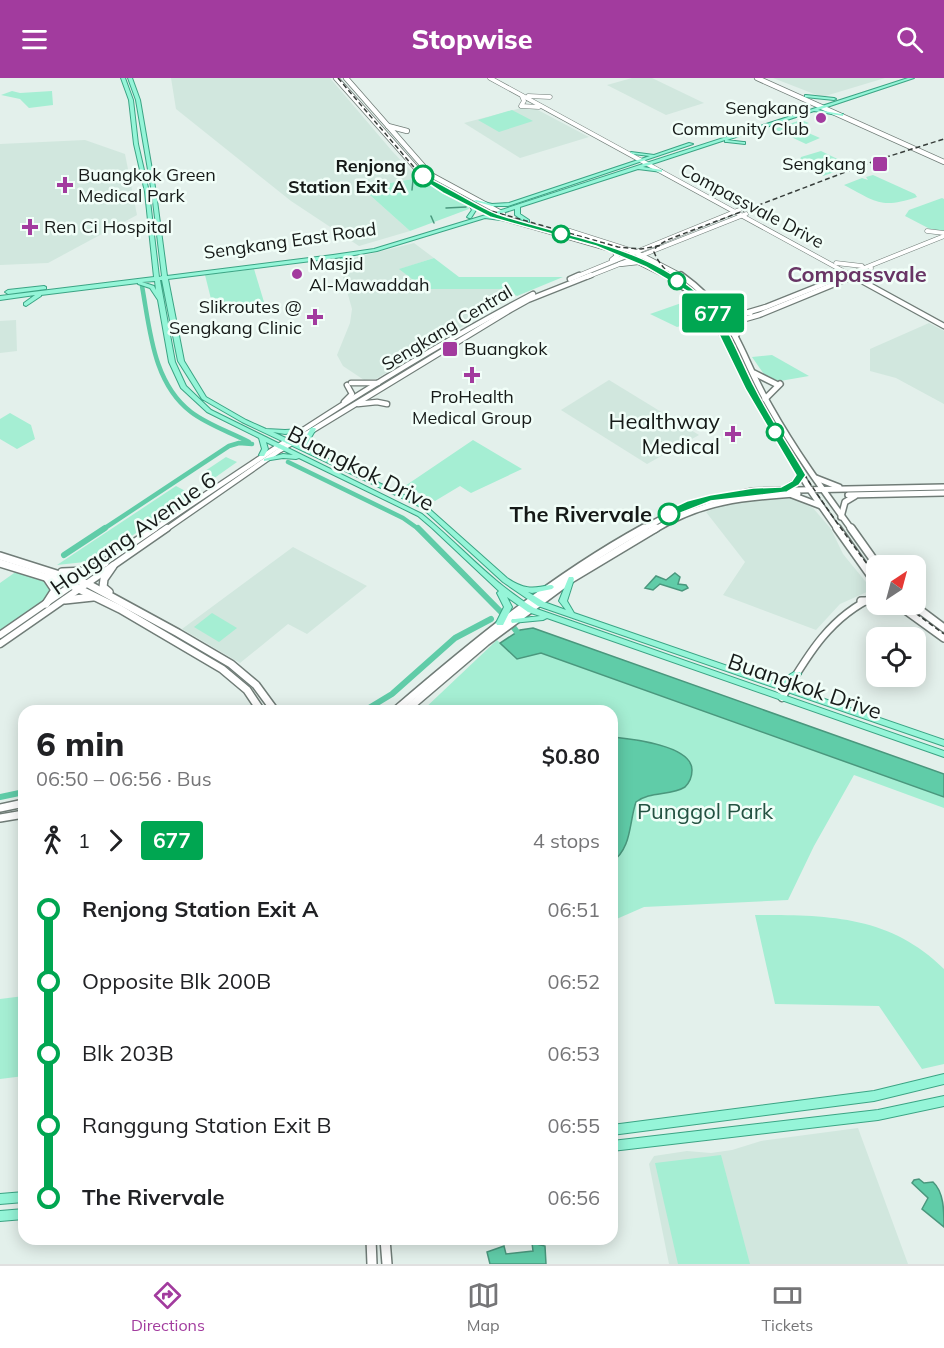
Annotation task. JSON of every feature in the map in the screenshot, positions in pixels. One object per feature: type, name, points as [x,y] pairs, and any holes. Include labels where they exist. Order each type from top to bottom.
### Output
[{"type":"main road","name":"Buangkok Drive","points":[[123,78],[131,100],[135,140],[147,192],[157,274],[172,362],[183,387],[209,411],[262,438],[284,444]]},
{"type":"main road","name":"Buangkok Drive","points":[[130,78],[138,100],[154,193],[164,273],[181,361],[204,398],[284,444],[423,506],[505,580],[537,602],[944,743]]},
{"type":"main road","points":[[336,78],[423,176],[513,221],[614,250],[641,252]]},
{"type":"main road","points":[[346,78],[431,175],[486,212]]},
{"type":"main road","points":[[757,78],[944,160]]},
{"type":"main road","points":[[765,78],[805,98],[834,99]]},
{"type":"main road","name":"Sengkang East Road","points":[[822,105],[898,78]]},
{"type":"main road","name":"Sengkang East Road","points":[[157,274],[345,251],[401,238],[486,212],[499,213],[635,168],[659,154],[912,78]]},
{"type":"main road","points":[[805,98],[805,110],[841,113]]},
{"type":"main road","points":[[841,101],[838,106],[841,113]]},
{"type":"main road","name":"Sengkang East Road","points":[[164,273],[188,275],[312,260],[407,241],[479,219],[509,204],[627,165],[669,157],[805,110]]},
{"type":"main road","points":[[386,125],[395,130],[407,131],[398,139]]},
{"type":"main road","points":[[718,141],[745,142],[749,130]]},
{"type":"main road","points":[[627,165],[631,160],[631,154],[659,154]]},
{"type":"main road","points":[[635,168],[661,170],[661,164],[669,157]]},
{"type":"main road","points":[[473,202],[492,205],[509,204]]},
{"type":"main road","points":[[468,217],[474,210],[473,202]]},
{"type":"main road","points":[[518,206],[517,214],[527,221]]},
{"type":"main road","points":[[499,213],[584,235],[626,252],[690,290],[719,322],[751,390],[801,475],[866,569]]},
{"type":"main road","points":[[479,219],[513,221]]},
{"type":"main road","points":[[612,260],[617,256],[614,250]]},
{"type":"main road","points":[[626,252],[641,252],[683,278],[717,307],[736,335],[765,399],[824,492],[870,555]]},
{"type":"main road","points":[[312,260],[334,265],[351,254]]},
{"type":"main road","points":[[620,264],[633,262],[646,264]]},
{"type":"main road","points":[[0,293],[157,274]]},
{"type":"main road","points":[[0,298],[135,282],[157,274]]},
{"type":"main road","points":[[167,289],[177,279],[188,275]]},
{"type":"main road","points":[[135,282],[152,287],[162,302]]},
{"type":"main road","points":[[26,304],[42,293]]},
{"type":"main road","points":[[8,297],[19,304]]},
{"type":"main road","points":[[717,307],[734,313],[750,313]]},
{"type":"main road","points":[[713,313],[704,324],[725,335]]},
{"type":"main road","points":[[736,335],[743,320]]},
{"type":"main road","points":[[752,371],[762,379],[778,384],[765,399]]},
{"type":"main road","points":[[258,428],[285,432],[301,430]]},
{"type":"main road","points":[[262,438],[265,449],[264,458],[307,455],[306,441],[313,429]]},
{"type":"main road","name":"Buangkok Drive","points":[[307,455],[420,515],[447,538],[499,591],[527,608],[944,754]]},
{"type":"main road","points":[[786,492],[801,475]]},
{"type":"main road","points":[[814,476],[829,485],[849,490]]},
{"type":"main road","points":[[537,602],[550,587],[626,538],[683,507],[710,498],[743,493],[944,487]]},
{"type":"main road","points":[[402,705],[500,623],[616,551],[692,510],[742,497],[786,492],[823,507]]},
{"type":"main road","points":[[824,492],[858,495],[944,493]]},
{"type":"main road","points":[[841,517],[845,502],[858,495]]},
{"type":"main road","points":[[0,556],[79,580],[115,598],[226,660],[256,685],[271,705]]},
{"type":"main road","points":[[56,572],[87,571],[105,562]]},
{"type":"main road","points":[[0,563],[71,585],[98,598],[222,669],[247,690],[257,705]]},
{"type":"main road","points":[[113,566],[104,579],[103,587],[115,598]]},
{"type":"main road","points":[[45,576],[55,590],[46,604]]},
{"type":"main road","points":[[571,579],[563,601],[576,616]]},
{"type":"main road","points":[[505,580],[532,591],[550,587]]},
{"type":"main road","points":[[499,591],[508,607],[500,623]]},
{"type":"main road","points":[[65,600],[98,598]]},
{"type":"main road","points":[[861,601],[866,601]]},
{"type":"main road","points":[[412,705],[459,664],[515,621],[527,608]]},
{"type":"main road","points":[[926,614],[944,628]]},
{"type":"main road","points":[[911,615],[944,638]]},
{"type":"main road","points":[[515,621],[537,617],[562,621]]},
{"type":"main road","points":[[764,681],[781,682],[797,674]]},
{"type":"main road","points":[[0,808],[18,804]]},
{"type":"main road","points":[[0,818],[18,815]]},
{"type":"main road","points":[[618,1129],[874,1096],[944,1079]]},
{"type":"main road","points":[[618,1145],[879,1115],[944,1101]]},
{"type":"main road","points":[[0,1199],[18,1198]]},
{"type":"main road","points":[[0,1216],[18,1214]]},
{"type":"main road","points":[[371,1245],[372,1264]]},
{"type":"main road","points":[[385,1245],[387,1264]]},
{"type":"street","points":[[490,78],[547,108]]},
{"type":"street","points":[[496,78],[547,108]]},
{"type":"street","points":[[522,96],[521,105],[547,108]]},
{"type":"street","points":[[528,96],[550,98],[546,102],[547,108]]},
{"type":"street","name":"Compassvale Drive","points":[[547,108],[944,324]]},
{"type":"street","name":"Compassvale Drive","points":[[661,170],[723,206],[736,211]]},
{"type":"street","points":[[721,217],[726,210],[723,206]]},
{"type":"street","name":"Sengkang Central","points":[[284,444],[386,386],[528,300],[620,264],[641,252],[736,211]]},
{"type":"street","name":"Compassvale Drive","points":[[743,215],[835,264]]},
{"type":"street","name":"Sengkang Central","points":[[641,252],[743,215]]},
{"type":"street","points":[[728,220],[757,224]]},
{"type":"street","points":[[920,245],[926,240],[925,231],[944,236]]},
{"type":"street","points":[[831,280],[836,272],[835,264],[869,267],[944,236]]},
{"type":"street","points":[[719,322],[743,320],[841,281],[944,236]]},
{"type":"street","name":"Sengkang Central","points":[[284,444],[301,430],[485,318],[523,298],[626,252]]},
{"type":"street","points":[[841,281],[870,283],[869,267]]},
{"type":"street","points":[[728,321],[831,280],[853,274]]},
{"type":"street","points":[[337,409],[352,394],[349,384],[379,383]]},
{"type":"street","points":[[380,398],[386,386]]},
{"type":"street","points":[[353,405],[369,402],[387,404]]},
{"type":"street","name":"Hougang Avenue 6","points":[[0,644],[284,444]]},
{"type":"street","name":"Hougang Avenue 6","points":[[0,635],[105,562],[264,458]]},
{"type":"street","points":[[782,698],[828,630],[861,601],[866,599]]},
{"type":"shaded area","points":[[171,78],[330,78],[418,178],[362,188],[410,231],[359,246],[291,201],[176,109]]},
{"type":"shaded area","points":[[632,78],[652,78],[704,103],[666,115],[607,85]]},
{"type":"shaded area","points":[[773,78],[885,78],[822,97]]},
{"type":"shaded area","points":[[525,107],[536,109],[589,137],[520,158],[464,123]]},
{"type":"shaded area","name":"Buangkok Green Medical Park","points":[[85,140],[125,154],[137,215],[48,263],[0,265],[0,144]]},
{"type":"shaded area","points":[[414,243],[434,258],[400,269],[425,289],[502,289],[516,296],[476,317],[446,338],[430,344],[376,379],[364,380],[343,366],[337,355],[350,323],[352,309],[340,266],[350,259]]},
{"type":"shaded area","points":[[16,320],[17,351],[0,353],[0,321]]},
{"type":"shaded area","points":[[929,323],[944,331],[944,404],[896,378],[870,371],[870,349]]},
{"type":"shaded area","points":[[609,380],[699,435],[647,464],[561,410]]},
{"type":"shaded area","points":[[783,497],[797,500],[813,508],[831,529],[843,554],[866,582],[866,592],[840,604],[816,630],[723,595],[745,562],[706,512],[729,503]]},
{"type":"shaded area","points":[[293,547],[367,586],[307,634],[288,624],[240,663],[182,629]]},
{"type":"shaded area","points":[[675,573],[680,577],[678,584],[686,585],[688,588],[682,591],[660,584],[653,590],[645,588],[656,576],[666,580]]},
{"type":"shaded area","points":[[533,628],[944,774],[944,797],[541,653],[517,659],[500,643],[520,630]]},
{"type":"shaded area","points":[[618,738],[672,749],[689,761],[692,770],[690,779],[685,787],[679,790],[648,796],[636,802],[623,850],[618,856]]},
{"type":"shaded area","points":[[858,1128],[908,1264],[669,1264],[649,1164],[654,1156],[687,1151],[711,1153],[732,1150],[761,1141]]},
{"type":"shaded area","points":[[919,1179],[924,1183],[933,1182],[937,1186],[941,1196],[944,1227],[922,1209],[928,1198],[912,1183]]},
{"type":"shaded area","points":[[532,1245],[545,1246],[546,1264],[490,1264],[487,1252],[504,1246],[506,1254],[533,1251]]},
{"type":"green space","points":[[12,91],[20,93],[52,91],[53,105],[29,108],[20,99],[1,95]]},
{"type":"green space","points":[[512,110],[533,121],[499,132],[478,120]]},
{"type":"green space","points":[[801,120],[809,123],[797,128],[820,138],[806,144],[774,129]]},
{"type":"green space","points":[[821,151],[852,166],[823,176],[799,162],[801,157]]},
{"type":"green space","points":[[873,175],[917,197],[895,203],[879,202],[844,185],[862,178],[868,180],[866,177]]},
{"type":"green space","points":[[418,178],[468,206],[469,209],[410,231],[362,188]]},
{"type":"green space","points":[[944,199],[944,232],[930,229],[905,216],[909,210]]},
{"type":"green space","points":[[434,258],[459,277],[563,277],[517,296],[502,289],[425,289],[399,269]]},
{"type":"green space","points":[[254,269],[264,302],[213,307],[205,275]]},
{"type":"green space","points":[[690,300],[708,314],[701,320],[677,327],[650,314]]},
{"type":"green space","points":[[772,355],[809,376],[780,381],[766,377],[752,357]]},
{"type":"green space","points":[[10,413],[31,425],[35,439],[17,449],[0,439],[0,419]]},
{"type":"green space","points":[[473,440],[522,469],[471,493],[460,486],[435,501],[405,486]]},
{"type":"green space","points":[[226,457],[237,462],[213,479],[202,473]]},
{"type":"green space","points":[[176,486],[193,495],[94,561],[57,565]]},
{"type":"green space","points":[[17,571],[44,578],[52,591],[48,599],[0,631],[0,583]]},
{"type":"green space","points":[[212,613],[237,628],[219,642],[194,627]]},
{"type":"green space","name":"Punggol Park","points":[[497,640],[517,659],[541,653],[944,797],[944,808],[854,775],[814,846],[788,900],[644,907],[618,918],[618,705],[428,705]]},
{"type":"green space","points":[[755,915],[807,916],[856,922],[879,928],[923,951],[944,969],[944,1064],[922,1069],[879,1006],[775,1004]]},
{"type":"green space","points":[[18,997],[18,1077],[0,1079],[0,999]]},
{"type":"green space","points":[[721,1155],[750,1264],[678,1264],[655,1163]]},
{"type":"waterway","points":[[412,190],[413,180],[418,178]]},
{"type":"waterway","points":[[446,208],[466,207]]},
{"type":"waterway","points":[[431,216],[434,223]]},
{"type":"waterway","points":[[142,286],[155,355],[168,386],[178,400],[198,417],[249,442]]},
{"type":"waterway","points":[[102,530],[229,446],[239,443],[252,444]]},
{"type":"waterway","points":[[288,462],[403,518],[420,530]]},
{"type":"waterway","points":[[64,555],[105,528]]},
{"type":"waterway","points":[[420,530],[502,613]]},
{"type":"waterway","points":[[374,705],[392,694],[455,638],[491,619]]},
{"type":"waterway","points":[[514,628],[517,632]]},
{"type":"waterway","points":[[0,797],[18,793]]},
{"type":"railway","points":[[338,78],[418,172],[477,207],[618,247],[641,249],[658,246]]},
{"type":"railway","points":[[658,246],[667,240],[877,160],[944,139]]},
{"type":"railway","points":[[658,246],[663,245]]},
{"type":"railway","points":[[658,246],[654,252],[659,262],[711,308],[725,326],[760,401],[787,447],[866,562]]},
{"type":"railway","points":[[918,615],[944,634]]},
{"type":"bus line","name":"677","points":[[423,176],[492,215],[599,244],[649,265],[690,290],[713,313],[767,420],[801,475],[795,483],[783,490],[753,491],[710,498],[669,514]]},
{"type":"place","name":"Sengkang Community Club","points":[[821,118]]},
{"type":"place","name":"Sengkang","points":[[880,164]]},
{"type":"place","name":"Renjong Station Exit A","points":[[423,176]]},
{"type":"place","name":"Buangkok Green Medical Park","points":[[65,185]]},
{"type":"place","name":"Ren Ci Hospital","points":[[30,227]]},
{"type":"place","name":"Masjid Al-Mawaddah","points":[[297,274]]},
{"type":"place","name":"Slikroutes @ Sengkang Clinic","points":[[315,317]]},
{"type":"place","name":"Buangkok","points":[[450,349]]},
{"type":"place","name":"ProHealth Medical Group","points":[[472,375]]},
{"type":"place","name":"Healthway Medical","points":[[733,434]]},
{"type":"place","name":"The Rivervale","points":[[669,514]]},
{"type":"district","name":"Compassvale","points":[[857,274]]}]
